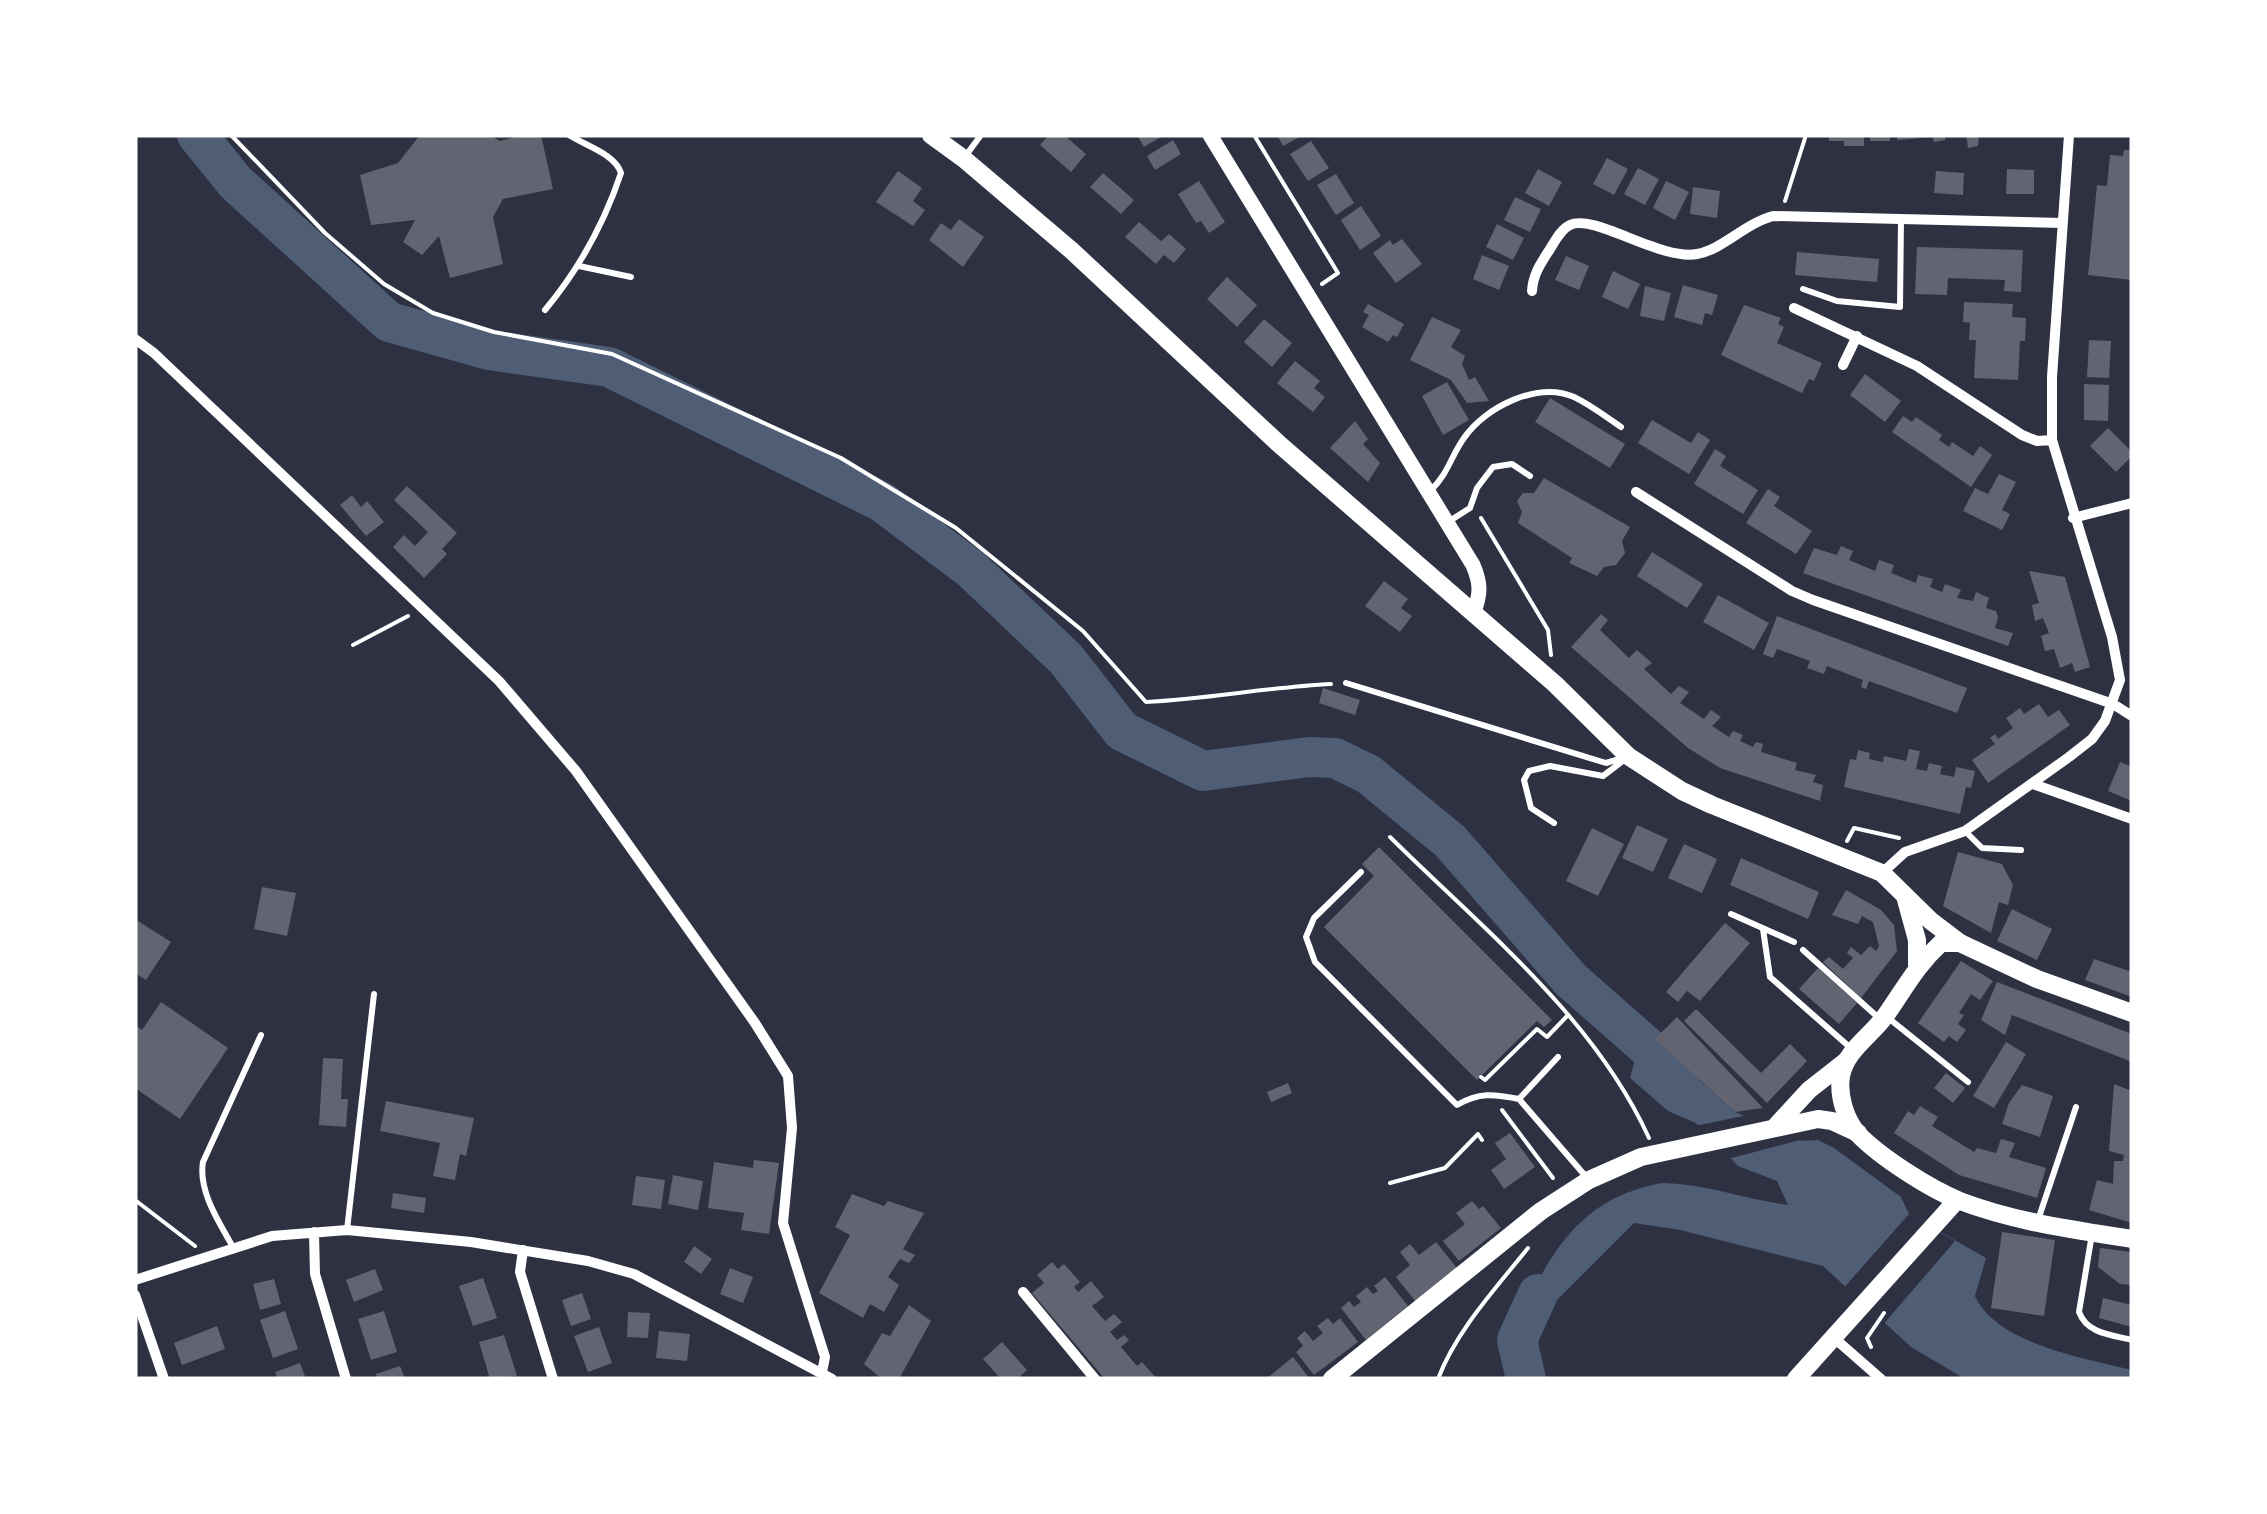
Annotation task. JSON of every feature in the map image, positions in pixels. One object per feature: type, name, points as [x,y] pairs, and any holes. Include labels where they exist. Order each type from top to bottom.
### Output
[{"type":"main road","points":[[930,135],[964,159],[1070,250],[1280,444],[1554,684],[1628,756],[1682,791],[1712,805],[1882,873],[1960,943],[2037,979],[2132,1014]]},
{"type":"main road","points":[[1905,896],[1917,940],[1917,965]]},
{"type":"main road","points":[[1775,1128],[1884,1018],[1917,965],[1941,943],[1960,943]]},
{"type":"main road","points":[[1850,1056],[1840,1079],[1846,1115],[1858,1133]]},
{"type":"main road","points":[[1332,1379],[1564,1194],[1589,1180],[1623,1163],[1655,1154],[1818,1119],[1858,1133],[1892,1160],[1957,1200],[2037,1222],[2132,1240]]},
{"type":"main road","points":[[1796,1379],[1957,1200]]},
{"type":"street","points":[[1210,135],[1480,580],[1481,595],[1473,614]]},
{"type":"street","points":[[1882,873],[1905,852],[1965,831],[2032,784],[2092,738],[2114,704],[2120,680],[2119,663],[2052,440],[2052,376],[2069,135]]},
{"type":"street","points":[[1532,291],[1533,278],[1548,252],[1566,227],[1575,222],[1674,255],[1699,254],[1756,220],[1781,216],[2063,224]]},
{"type":"street","points":[[1794,308],[1917,366],[2022,436],[2052,440]]},
{"type":"street","points":[[1843,365],[1857,336]]},
{"type":"street","points":[[135,339],[292,482],[499,681],[576,770],[687,923],[788,1076],[792,1128],[782,1223],[825,1357],[827,1375]]},
{"type":"street","points":[[1636,492],[1803,596],[2114,704],[2132,716]]},
{"type":"street","points":[[2074,518],[2132,503]]},
{"type":"street","points":[[2032,784],[2132,819]]},
{"type":"street","points":[[135,1280],[272,1236],[314,1232],[347,1230],[523,1250],[588,1260],[634,1274],[827,1375]]},
{"type":"street","points":[[314,1232],[316,1274],[346,1379]]},
{"type":"street","points":[[523,1250],[520,1272],[553,1379]]},
{"type":"street","points":[[1023,1292],[1095,1379]]},
{"type":"street","points":[[135,1295],[164,1379]]},
{"type":"street","points":[[1833,1337],[1881,1379]]},
{"type":"lane","points":[[545,310],[580,266],[600,228],[621,172],[612,158],[569,135]]},
{"type":"lane","points":[[964,159],[981,135]]},
{"type":"lane","points":[[1803,289],[1837,301],[1900,306],[1901,218]]},
{"type":"lane","points":[[580,266],[632,277]]},
{"type":"lane","points":[[1428,492],[1445,477],[1463,439],[1482,416],[1508,401],[1550,393],[1572,396],[1621,427]]},
{"type":"lane","points":[[1448,523],[1470,508],[1477,488],[1493,467],[1512,464],[1530,476]]},
{"type":"lane","points":[[1346,683],[1606,763],[1628,756]]},
{"type":"lane","points":[[1554,823],[1531,808],[1524,780],[1529,771],[1550,766],[1603,776],[1628,756]]},
{"type":"lane","points":[[1965,831],[1982,848],[2021,850]]},
{"type":"lane","points":[[1361,872],[1314,918],[1306,938],[1315,962],[1457,1105],[1471,1096],[1490,1093],[1519,1100],[1589,1180]]},
{"type":"lane","points":[[1731,914],[1794,942]]},
{"type":"lane","points":[[1762,929],[1770,978],[1850,1056]]},
{"type":"lane","points":[[1803,950],[1968,1082]]},
{"type":"lane","points":[[347,1230],[374,994]]},
{"type":"lane","points":[[233,1248],[201,1175],[203,1162],[261,1034]]},
{"type":"lane","points":[[1519,1100],[1558,1057]]},
{"type":"lane","points":[[2037,1222],[2076,1107]]},
{"type":"lane","points":[[2092,1233],[2079,1312],[2082,1322],[2094,1330],[2132,1340]]},
{"type":"path","points":[[232,135],[325,233],[384,284],[433,313],[494,332],[612,354],[842,458],[956,528],[1083,632],[1146,702],[1346,683]]},
{"type":"path","points":[[1254,135],[1338,273],[1308,295]]},
{"type":"path","points":[[1781,216],[1806,135]]},
{"type":"path","points":[[1470,508],[1482,520],[1548,630],[1554,684]]},
{"type":"path","points":[[353,645],[420,608]]},
{"type":"path","points":[[1854,828],[1926,844]]},
{"type":"path","points":[[1390,837],[1568,1014],[1624,1086],[1655,1154]]},
{"type":"path","points":[[1564,1194],[1483,1078],[1537,1028],[1548,1036],[1568,1014]]},
{"type":"path","points":[[1390,1183],[1446,1168],[1478,1134],[1482,1140]]},
{"type":"path","points":[[135,1200],[207,1256]]},
{"type":"path","points":[[1438,1379],[1444,1363],[1491,1294],[1528,1249]]},
{"type":"path","points":[[1873,1351],[1867,1338],[1875,1324]]},
{"type":"water","points":[[1640,1040],[1662,1046],[1735,1112],[1802,1141],[1818,1140],[1834,1148],[1901,1197],[1909,1214],[1986,1258],[1975,1296],[2002,1326],[2067,1354],[2132,1370],[2132,1379],[1965,1379],[1911,1347],[1823,1266],[1680,1230],[1634,1223],[1541,1316],[1538,1347],[1511,1340],[1557,1250],[1590,1214],[1611,1200],[1665,1183],[1788,1205],[1777,1181],[1738,1166],[1696,1123],[1668,1111],[1630,1078]]},
{"type":"pier","points":[[1752,1114],[1800,1140],[1724,1160],[1691,1127]]},
{"type":"pier","points":[[1909,1214],[1955,1241],[1881,1327],[1841,1291]]},
{"type":"building","points":[[420,135],[490,135],[500,141],[541,135],[553,189],[503,199],[493,217],[503,264],[450,278],[439,236],[422,255],[403,242],[415,220],[371,225],[360,175],[398,163]]},
{"type":"building","points":[[1049,135],[1064,135],[1086,154],[1071,172],[1040,145]]},
{"type":"building","points":[[1137,135],[1164,135],[1144,147]]},
{"type":"building","points":[[1277,135],[1303,135],[1283,146]]},
{"type":"building","points":[[1829,135],[1864,135],[1864,146],[1844,146],[1844,141],[1829,141]]},
{"type":"building","points":[[1870,135],[1890,135],[1890,141],[1870,141]]},
{"type":"building","points":[[1897,135],[1945,135],[1945,140],[1897,140]]},
{"type":"building","points":[[1966,135],[1979,135],[1978,146],[1968,148]]},
{"type":"building","points":[[1173,140],[1181,154],[1155,170],[1147,156]]},
{"type":"building","points":[[1311,141],[1329,168],[1308,181],[1290,154]]},
{"type":"building","points":[[2124,150],[2132,150],[2132,280],[2088,275],[2097,185],[2107,186],[2110,155],[2123,156]]},
{"type":"building","points":[[1607,158],[1628,169],[1614,195],[1593,184]]},
{"type":"building","points":[[1638,168],[1659,179],[1645,205],[1624,194]]},
{"type":"building","points":[[1538,169],[1562,182],[1549,206],[1525,193]]},
{"type":"building","points":[[2007,169],[2034,170],[2034,194],[2006,194]]},
{"type":"building","points":[[898,171],[922,188],[913,201],[925,210],[913,226],[876,202]]},
{"type":"building","points":[[1936,171],[1964,173],[1963,195],[1934,193]]},
{"type":"building","points":[[1103,173],[1134,200],[1121,214],[1090,187]]},
{"type":"building","points":[[1336,174],[1354,203],[1336,215],[1317,185]]},
{"type":"building","points":[[1199,181],[1225,222],[1209,233],[1201,221],[1196,223],[1178,194]]},
{"type":"building","points":[[1666,181],[1689,192],[1675,220],[1653,208]]},
{"type":"building","points":[[1693,187],[1720,191],[1717,218],[1690,214]]},
{"type":"building","points":[[1515,197],[1541,209],[1530,232],[1504,220]]},
{"type":"building","points":[[1361,206],[1381,236],[1360,250],[1341,220]]},
{"type":"building","points":[[959,219],[984,237],[963,267],[929,240],[941,223],[951,230]]},
{"type":"building","points":[[1139,222],[1161,241],[1169,234],[1186,249],[1174,263],[1164,255],[1156,264],[1125,237]]},
{"type":"building","points":[[1497,224],[1524,238],[1513,260],[1486,247]]},
{"type":"building","points":[[1402,239],[1422,264],[1396,283],[1373,253],[1390,240],[1393,245]]},
{"type":"building","points":[[1917,247],[2023,250],[2021,292],[2004,291],[2005,280],[1948,278],[1947,295],[1915,294]]},
{"type":"building","points":[[1797,252],[1879,259],[1877,282],[1795,275]]},
{"type":"building","points":[[1482,255],[1509,266],[1499,290],[1473,279]]},
{"type":"building","points":[[1566,256],[1589,266],[1579,290],[1555,280]]},
{"type":"building","points":[[1613,271],[1640,284],[1628,309],[1602,297]]},
{"type":"building","points":[[1227,277],[1257,305],[1237,327],[1207,299]]},
{"type":"building","points":[[1683,285],[1718,295],[1712,315],[1705,313],[1702,325],[1674,317]]},
{"type":"building","points":[[1645,286],[1671,293],[1664,321],[1640,316]]},
{"type":"building","points":[[1964,302],[2013,304],[2012,317],[2026,318],[2025,341],[2020,341],[2018,380],[1974,378],[1976,340],[1969,340],[1970,323],[1963,322]]},
{"type":"building","points":[[1368,304],[1404,324],[1397,337],[1393,335],[1388,342],[1362,327],[1369,315],[1363,312]]},
{"type":"building","points":[[1744,305],[1781,318],[1778,324],[1784,327],[1777,343],[1822,363],[1814,381],[1809,379],[1802,393],[1721,355]]},
{"type":"building","points":[[1432,317],[1461,330],[1451,347],[1465,356],[1462,364],[1469,380],[1475,377],[1489,401],[1467,403],[1451,380],[1410,360]]},
{"type":"building","points":[[1264,319],[1292,343],[1272,367],[1244,342]]},
{"type":"building","points":[[2089,340],[2111,341],[2109,378],[2087,377]]},
{"type":"building","points":[[1295,361],[1320,381],[1314,388],[1325,397],[1313,412],[1277,383]]},
{"type":"building","points":[[1865,374],[1901,401],[1885,422],[1850,395]]},
{"type":"building","points":[[1447,382],[1469,420],[1443,435],[1422,396]]},
{"type":"building","points":[[2084,384],[2109,385],[2108,421],[2084,420]]},
{"type":"building","points":[[1550,398],[1625,444],[1610,468],[1535,422]]},
{"type":"building","points":[[1903,416],[1912,422],[1916,417],[1942,435],[1939,440],[1949,447],[1952,442],[1973,456],[1980,446],[1992,455],[1971,487],[1892,432]]},
{"type":"building","points":[[1652,420],[1691,443],[1698,432],[1710,440],[1689,474],[1638,443]]},
{"type":"building","points":[[1355,421],[1368,439],[1363,444],[1380,463],[1368,482],[1330,448]]},
{"type":"building","points":[[2108,428],[2132,452],[2116,472],[2090,446]]},
{"type":"building","points":[[1715,449],[1726,456],[1720,466],[1758,490],[1743,514],[1694,484]]},
{"type":"building","points":[[1999,474],[2016,482],[2002,510],[2010,514],[2002,530],[1963,511],[1975,488],[1988,494]]},
{"type":"building","points":[[1544,478],[1630,527],[1622,541],[1625,553],[1616,565],[1604,567],[1597,576],[1569,563],[1572,558],[1518,523],[1522,512],[1517,501],[1523,493],[1534,493]]},
{"type":"building","points":[[407,486],[457,533],[442,549],[447,554],[424,578],[393,547],[404,535],[415,546],[428,532],[394,500]]},
{"type":"building","points":[[1768,489],[1780,497],[1774,506],[1812,531],[1796,554],[1746,523]]},
{"type":"building","points":[[352,495],[361,507],[367,501],[384,522],[366,536],[340,505]]},
{"type":"building","points":[[1841,546],[1853,551],[1849,560],[1875,571],[1879,560],[1894,565],[1891,573],[1916,583],[1918,575],[1933,579],[1930,587],[1942,592],[1945,584],[1961,590],[1957,598],[1973,601],[1976,592],[1989,598],[1986,608],[1996,611],[1998,617],[1995,628],[2013,633],[2008,646],[1803,573],[1814,548],[1837,555]]},
{"type":"building","points":[[1652,552],[1703,584],[1687,608],[1637,576]]},
{"type":"building","points":[[2029,571],[2065,577],[2090,667],[2075,672],[2072,663],[2060,668],[2054,649],[2045,651],[2041,636],[2049,633],[2043,618],[2035,621],[2032,605],[2039,603]]},
{"type":"building","points":[[1384,581],[1408,599],[1401,608],[1412,616],[1400,632],[1365,606]]},
{"type":"building","points":[[1718,595],[1769,623],[1754,650],[1703,622]]},
{"type":"building","points":[[1601,614],[1608,620],[1600,630],[1629,658],[1637,650],[1652,663],[1644,669],[1671,694],[1679,686],[1689,692],[1680,703],[1704,719],[1711,710],[1721,717],[1712,726],[1729,737],[1733,731],[1743,735],[1740,741],[1753,747],[1756,742],[1763,744],[1761,752],[1797,763],[1795,770],[1816,775],[1813,782],[1823,785],[1820,801],[1720,768],[1688,748],[1571,647]]},
{"type":"building","points":[[1777,616],[1967,688],[1957,713],[1869,681],[1866,689],[1861,687],[1863,680],[1827,666],[1824,674],[1807,668],[1810,661],[1777,649],[1773,658],[1763,654]]},
{"type":"building","points":[[1323,688],[1360,700],[1355,715],[1319,703]]},
{"type":"building","points":[[2039,704],[2048,717],[2059,710],[2070,725],[1988,783],[1972,760],[1995,744],[1990,738],[1995,734],[1998,739],[2013,728],[2006,718],[2020,708],[2024,714]]},
{"type":"building","points":[[1909,749],[1920,751],[1916,769],[1927,771],[1929,763],[1942,766],[1940,774],[1954,777],[1956,767],[1975,771],[1971,788],[1966,787],[1960,814],[1844,787],[1850,759],[1856,760],[1858,750],[1870,753],[1869,759],[1883,762],[1884,756],[1906,761]]},
{"type":"building","points":[[2120,762],[2132,767],[2132,801],[2108,791]]},
{"type":"building","points":[[1637,825],[1668,839],[1653,872],[1622,858]]},
{"type":"building","points":[[1592,828],[1624,844],[1598,896],[1566,881]]},
{"type":"building","points":[[1684,844],[1717,859],[1702,893],[1668,878]]},
{"type":"building","points":[[1379,847],[1552,1020],[1544,1027],[1537,1021],[1477,1080],[1324,927],[1374,876],[1362,864]]},
{"type":"building","points":[[1958,852],[2002,864],[2013,885],[2008,905],[1999,902],[1991,933],[1943,906]]},
{"type":"building","points":[[1741,858],[1819,892],[1808,919],[1730,885]]},
{"type":"building","points":[[262,887],[296,893],[287,936],[254,929]]},
{"type":"building","points":[[1846,890],[1881,910],[1894,925],[1897,951],[1861,998],[1823,962],[1829,957],[1843,969],[1853,958],[1847,953],[1851,947],[1861,955],[1870,946],[1876,951],[1879,946],[1873,922],[1862,916],[1858,924],[1832,915]]},
{"type":"building","points":[[2012,909],[2052,929],[2037,960],[1997,941]]},
{"type":"building","points":[[135,919],[171,942],[146,980],[135,973]]},
{"type":"building","points":[[1725,923],[1750,943],[1700,1001],[1687,991],[1678,1002],[1666,992]]},
{"type":"building","points":[[2094,959],[2132,972],[2132,997],[2085,980]]},
{"type":"building","points":[[1961,961],[1993,981],[1980,1000],[1971,994],[1959,1013],[1964,1015],[1958,1024],[1966,1030],[1957,1042],[1949,1036],[1944,1042],[1918,1023]]},
{"type":"building","points":[[1818,968],[1857,1003],[1839,1024],[1799,989]]},
{"type":"building","points":[[1997,982],[2132,1034],[2132,1062],[2012,1015],[2005,1035],[1981,1020]]},
{"type":"building","points":[[161,1002],[228,1048],[180,1119],[135,1088],[135,1025],[142,1030]]},
{"type":"building","points":[[1696,1009],[1761,1073],[1790,1044],[1807,1061],[1767,1103],[1684,1021]]},
{"type":"building","points":[[1677,1017],[1763,1108],[1735,1112],[1655,1039]]},
{"type":"building","points":[[2006,1042],[2026,1054],[1994,1108],[1973,1096]]},
{"type":"building","points":[[323,1058],[343,1059],[341,1099],[348,1099],[346,1127],[319,1125]]},
{"type":"building","points":[[1946,1073],[1965,1088],[1953,1103],[1934,1088]]},
{"type":"building","points":[[1288,1083],[1292,1093],[1271,1102],[1267,1092]]},
{"type":"building","points":[[2114,1084],[2132,1091],[2132,1223],[2089,1210],[2097,1180],[2113,1184],[2114,1161],[2123,1161],[2124,1155],[2109,1151]]},
{"type":"building","points":[[2022,1085],[2053,1096],[2040,1137],[2002,1124],[2009,1103]]},
{"type":"building","points":[[386,1101],[474,1118],[466,1156],[460,1154],[455,1180],[433,1176],[440,1143],[380,1131]]},
{"type":"building","points":[[1920,1106],[1938,1117],[1932,1126],[1974,1152],[1977,1148],[1996,1153],[2001,1139],[2015,1143],[2009,1157],[2046,1168],[2037,1198],[1959,1175],[1894,1133],[1908,1111],[1914,1115]]},
{"type":"building","points":[[1510,1133],[1535,1167],[1504,1189],[1491,1170],[1506,1159],[1495,1143]]},
{"type":"building","points":[[754,1160],[779,1163],[769,1234],[741,1230],[744,1213],[708,1208],[714,1162],[753,1168]]},
{"type":"building","points":[[673,1175],[703,1181],[698,1210],[668,1204]]},
{"type":"building","points":[[636,1176],[665,1180],[661,1209],[632,1205]]},
{"type":"building","points":[[393,1193],[426,1198],[424,1213],[391,1208]]},
{"type":"building","points":[[852,1194],[884,1206],[888,1201],[924,1213],[903,1249],[915,1255],[909,1263],[900,1259],[888,1277],[899,1285],[884,1312],[870,1304],[863,1318],[819,1293],[850,1235],[835,1227]]},
{"type":"building","points":[[1472,1201],[1479,1209],[1483,1206],[1501,1228],[1459,1261],[1443,1241],[1465,1224],[1456,1213]]},
{"type":"building","points":[[2002,1232],[2055,1240],[2044,1316],[1991,1308]]},
{"type":"building","points":[[1436,1242],[1457,1268],[1416,1302],[1396,1277],[1410,1265],[1400,1252],[1410,1244],[1419,1255]]},
{"type":"building","points":[[694,1246],[712,1259],[701,1274],[684,1262]]},
{"type":"building","points":[[2100,1248],[2132,1252],[2132,1285],[2120,1284],[2098,1267]]},
{"type":"building","points":[[1052,1262],[1058,1269],[1064,1264],[1080,1282],[1074,1287],[1078,1292],[1091,1281],[1104,1297],[1092,1306],[1105,1321],[1114,1314],[1122,1322],[1110,1332],[1117,1340],[1124,1335],[1129,1340],[1121,1347],[1137,1366],[1142,1362],[1157,1379],[1105,1379],[1032,1293],[1044,1283],[1037,1275]]},
{"type":"building","points":[[730,1268],[753,1277],[743,1303],[720,1294]]},
{"type":"building","points":[[375,1269],[383,1290],[354,1302],[346,1280]]},
{"type":"building","points":[[1385,1277],[1408,1306],[1366,1340],[1341,1308],[1349,1301],[1354,1307],[1361,1302],[1356,1296],[1367,1287],[1373,1294],[1378,1291],[1374,1286]]},
{"type":"building","points":[[483,1278],[497,1318],[473,1326],[459,1286]]},
{"type":"building","points":[[274,1279],[281,1304],[260,1310],[253,1284]]},
{"type":"building","points":[[582,1293],[591,1319],[571,1326],[562,1300]]},
{"type":"building","points":[[2103,1298],[2132,1305],[2132,1327],[2099,1318]]},
{"type":"building","points":[[909,1305],[931,1321],[899,1379],[882,1379],[864,1364],[882,1333],[890,1336]]},
{"type":"building","points":[[285,1311],[298,1349],[273,1358],[260,1320]]},
{"type":"building","points":[[384,1311],[397,1352],[371,1360],[358,1319]]},
{"type":"building","points":[[628,1312],[650,1313],[648,1338],[627,1337]]},
{"type":"building","points":[[1328,1318],[1333,1324],[1340,1318],[1358,1342],[1314,1375],[1296,1352],[1303,1346],[1297,1338],[1305,1331],[1313,1341],[1323,1333],[1317,1326]]},
{"type":"building","points":[[217,1326],[225,1349],[182,1365],[174,1343]]},
{"type":"building","points":[[599,1327],[612,1363],[588,1372],[574,1336]]},
{"type":"building","points":[[659,1331],[690,1334],[687,1361],[656,1358]]},
{"type":"building","points":[[504,1335],[517,1376],[490,1379],[479,1342]]},
{"type":"building","points":[[1002,1342],[1027,1370],[1017,1379],[1001,1379],[983,1359]]},
{"type":"building","points":[[1293,1357],[1310,1379],[1266,1379]]},
{"type":"building","points":[[300,1363],[306,1379],[278,1379],[275,1372]]},
{"type":"building","points":[[400,1366],[405,1379],[377,1379],[376,1374]]},
{"type":"waterway","points":[[197,135],[236,183],[389,322],[489,350],[609,367],[882,502],[971,569],[1066,659],[1122,731],[1203,771],[1309,757],[1335,758],[1368,774],[1450,841],[1571,980],[1679,1075]]},
{"type":"waterway","points":[[1526,1379],[1517,1340],[1538,1294]]}]
